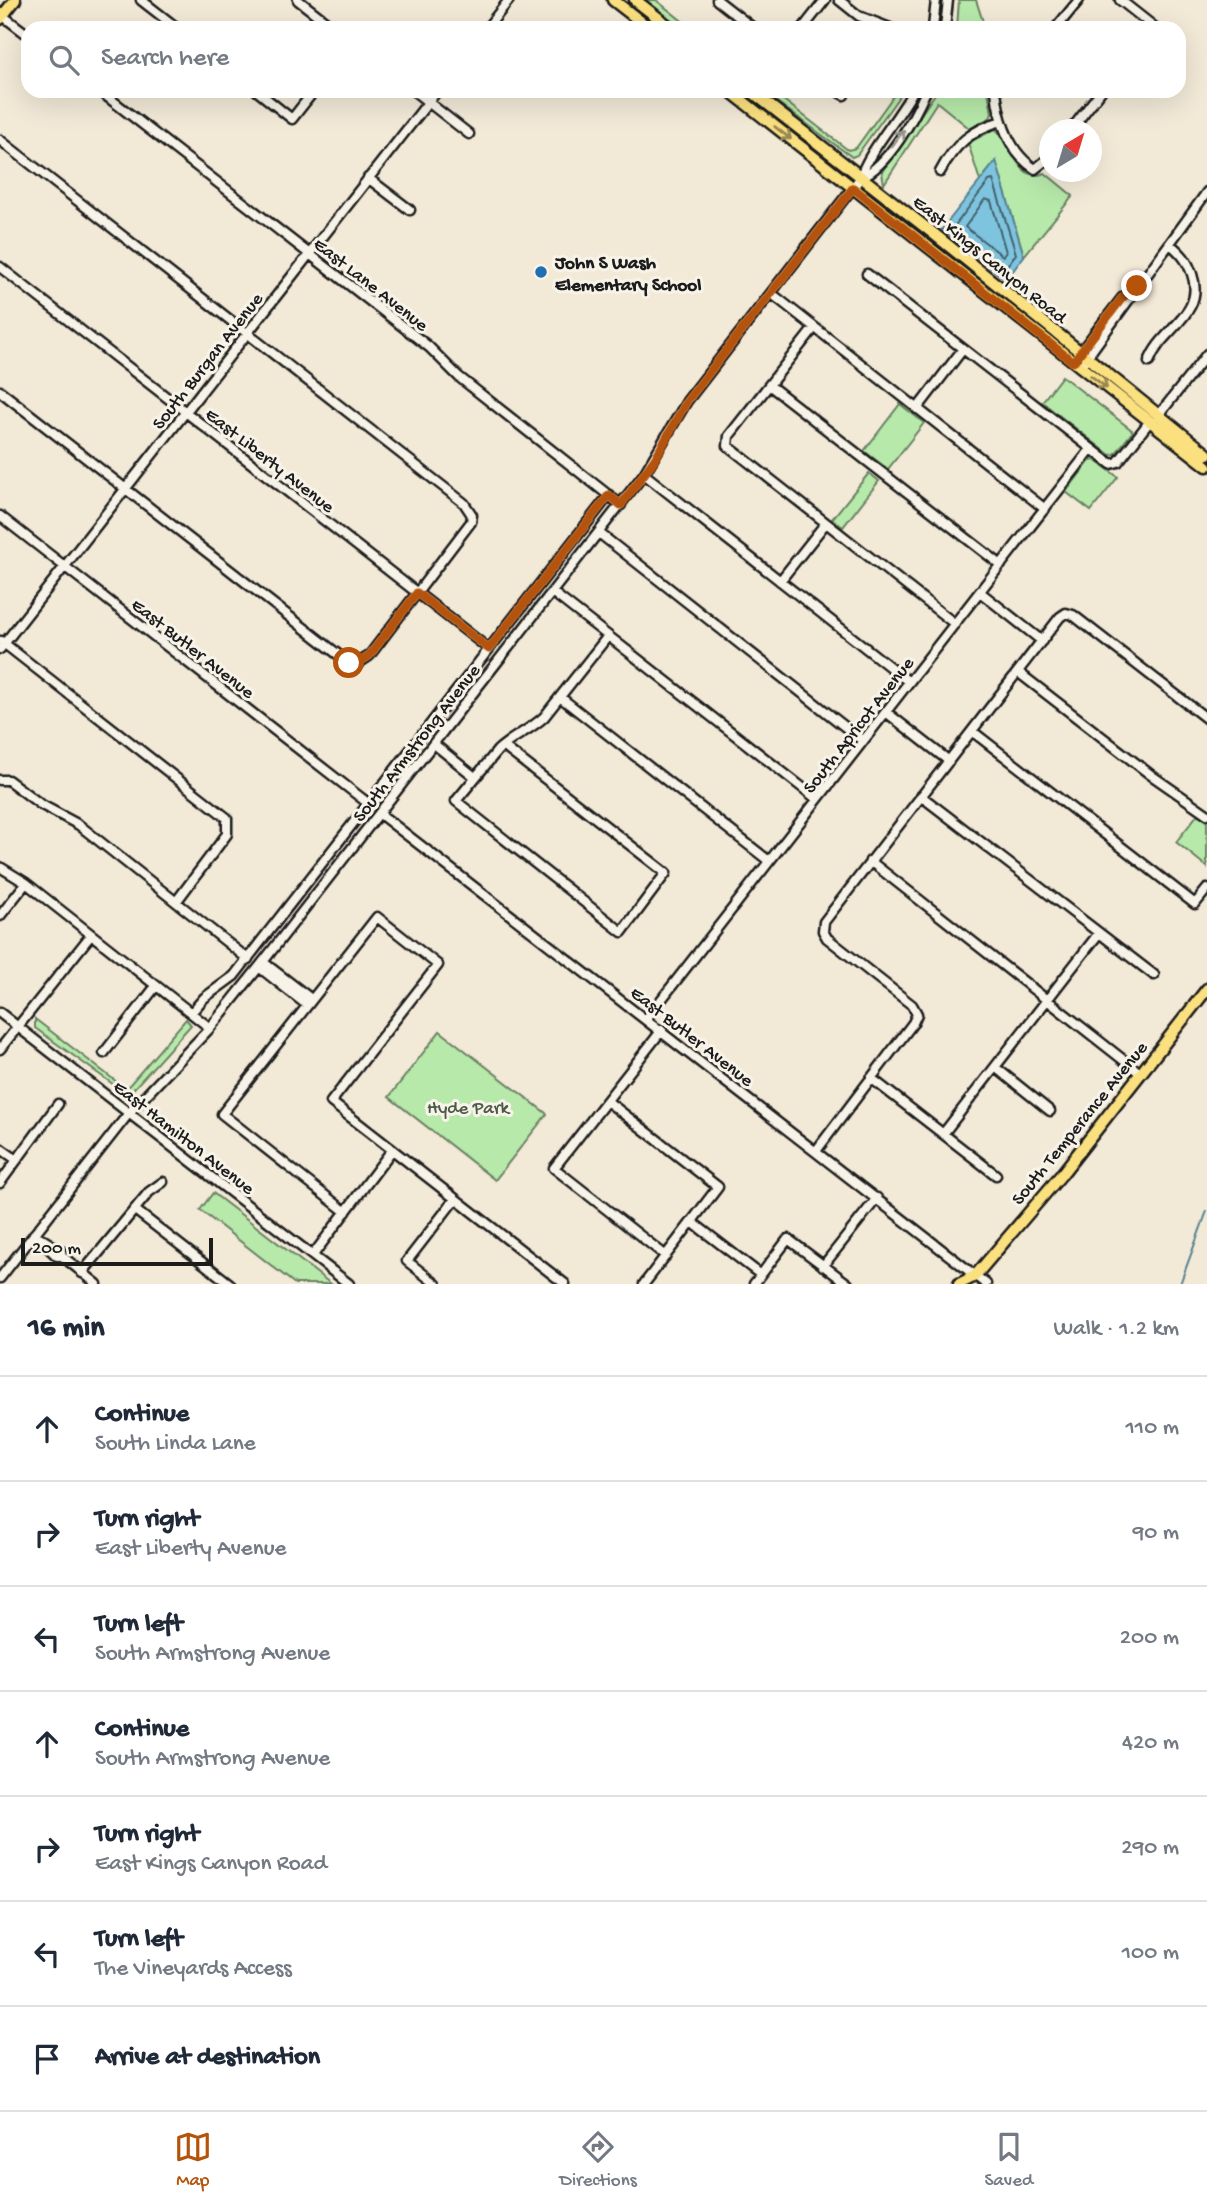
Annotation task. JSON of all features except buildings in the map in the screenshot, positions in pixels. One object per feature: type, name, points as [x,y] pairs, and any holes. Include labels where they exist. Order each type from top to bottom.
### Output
[{"type":"main road","points":[[1,17],[15,0]]},
{"type":"main road","points":[[613,0],[640,21]]},
{"type":"main road","points":[[635,0],[662,21]]},
{"type":"main road","name":"East Kings Canyon Road","points":[[739,98],[1080,360]]},
{"type":"main road","name":"East Kings Canyon Road","points":[[760,98],[861,177],[1207,466]]},
{"type":"main road","points":[[1154,419],[1205,453]]},
{"type":"main road","name":"South Temperance Avenue","points":[[959,1284],[974,1280],[1207,989]]},
{"type":"street","points":[[141,0],[168,21]]},
{"type":"street","points":[[298,0],[325,21]]},
{"type":"street","points":[[492,21],[509,0]]},
{"type":"street","points":[[717,0],[744,21]]},
{"type":"street","points":[[808,21],[825,0]]},
{"type":"street","points":[[839,0],[869,21]]},
{"type":"street","points":[[934,21],[936,0]]},
{"type":"street","points":[[946,21],[948,0]]},
{"type":"street","points":[[1062,21],[1079,0]]},
{"type":"street","points":[[1120,0],[1145,21]]},
{"type":"street","points":[[1,17],[21,30]]},
{"type":"street","name":"East Lane Avenue","points":[[109,98],[429,347],[459,377],[621,505]]},
{"type":"street","points":[[266,98],[292,119],[308,98]]},
{"type":"street","points":[[422,98],[469,134]]},
{"type":"street","name":"South Burgan Avenue","points":[[1,644],[432,98]]},
{"type":"street","points":[[861,177],[863,166],[897,121],[909,98]]},
{"type":"street","points":[[861,177],[872,173],[900,136],[922,98]]},
{"type":"street","points":[[997,98],[1002,121],[1014,147],[1031,167],[1039,168]]},
{"type":"street","points":[[1079,119],[1096,98]]},
{"type":"street","points":[[940,172],[953,150],[970,134],[1002,121]]},
{"type":"street","points":[[0,140],[464,503],[472,515],[468,528],[369,656],[357,664],[341,658],[0,391]]},
{"type":"street","name":"South Armstrong Avenue","points":[[0,1278],[130,1113],[210,1028],[380,814],[621,505],[644,474],[687,401],[861,177]]},
{"type":"street","points":[[368,178],[410,210]]},
{"type":"street","points":[[1080,360],[1129,304],[1137,286],[1207,192]]},
{"type":"street","points":[[1149,362],[1159,343],[1188,313],[1195,299],[1195,282],[1188,261],[1170,244]]},
{"type":"street","name":"East Liberty Avenue","points":[[0,267],[489,649]]},
{"type":"street","points":[[867,274],[1091,449],[1115,464],[1207,354]]},
{"type":"street","points":[[771,293],[1045,509]]},
{"type":"street","points":[[814,328],[726,442],[732,450],[825,524],[955,624]]},
{"type":"street","points":[[917,409],[963,349]]},
{"type":"street","points":[[769,384],[1001,565]]},
{"type":"street","name":"South Apricot Avenue","points":[[647,1018],[1091,449]]},
{"type":"street","points":[[644,474],[909,682]]},
{"type":"street","name":"South Armstrong Avenue","points":[[191,1013],[204,998],[232,979],[609,495]]},
{"type":"street","name":"East Butler Avenue","points":[[0,516],[369,804]]},
{"type":"street","points":[[780,581],[825,524]]},
{"type":"street","points":[[599,533],[863,741]]},
{"type":"street","points":[[552,592],[817,799]]},
{"type":"street","points":[[980,592],[1042,641]]},
{"type":"street","points":[[816,1151],[917,1014],[912,1005],[827,938],[822,931],[826,918],[1066,613],[1073,615],[1207,719]]},
{"type":"street","points":[[503,746],[666,873],[622,932],[456,801],[503,746],[538,722],[608,636]]},
{"type":"street","points":[[1,644],[223,814],[229,827],[225,838],[176,902]]},
{"type":"street","points":[[1018,672],[1151,775],[1207,814]]},
{"type":"street","points":[[560,697],[769,861]]},
{"type":"street","points":[[886,712],[949,761]]},
{"type":"street","points":[[972,731],[1195,904],[1207,889]]},
{"type":"street","points":[[434,744],[475,777]]},
{"type":"street","points":[[1,780],[79,825],[248,958]]},
{"type":"street","points":[[921,796],[1154,975]]},
{"type":"street","name":"East Butler Avenue","points":[[380,814],[877,1198],[974,1280],[986,1284]]},
{"type":"street","points":[[870,862],[1140,1073]]},
{"type":"street","points":[[0,867],[26,883],[210,1028]]},
{"type":"street","points":[[0,916],[26,883]]},
{"type":"street","points":[[346,1212],[222,1114],[377,917],[438,965],[331,1102],[565,1284]]},
{"type":"street","points":[[943,1134],[1099,933]]},
{"type":"street","points":[[0,1049],[90,935]]},
{"type":"street","points":[[261,965],[309,1002]]},
{"type":"street","points":[[104,1053],[156,986]]},
{"type":"street","name":"East Hamilton Avenue","points":[[0,1013],[349,1284]]},
{"type":"street","points":[[662,1030],[554,1168],[666,1256]]},
{"type":"street","points":[[995,1067],[1050,1111]]},
{"type":"street","points":[[871,1078],[996,1175]]},
{"type":"street","points":[[607,1101],[718,1187],[644,1284]]},
{"type":"street","points":[[0,1182],[58,1104]]},
{"type":"street","points":[[0,1148],[17,1160]]},
{"type":"street","points":[[313,1255],[392,1150]]},
{"type":"street","points":[[82,1273],[135,1210],[163,1182]]},
{"type":"street","points":[[823,1266],[877,1198]]},
{"type":"street","points":[[436,1284],[407,1261],[455,1199]]},
{"type":"street","points":[[135,1210],[230,1284]]},
{"type":"street","points":[[692,1222],[761,1275]]},
{"type":"street","points":[[34,1234],[44,1246],[57,1256],[62,1256],[97,1284]]},
{"type":"street","points":[[754,1284],[788,1239],[848,1284]]},
{"type":"green space","points":[[645,0],[656,0],[682,21],[672,21]]},
{"type":"green space","points":[[959,0],[976,0],[983,21],[958,21]]},
{"type":"green space","points":[[772,98],[781,98],[848,150],[856,148],[892,98],[898,98],[857,155],[852,157]]},
{"type":"green space","points":[[932,98],[989,98],[992,113],[990,118],[969,128],[937,102],[884,184],[882,172]]},
{"type":"green space","points":[[995,129],[1001,134],[1021,167],[1028,173],[1039,174],[1039,182],[1056,182],[1073,196],[1024,256],[996,161],[980,181],[968,143]]},
{"type":"green space","points":[[1062,376],[1133,431],[1115,454],[1110,455],[1042,402]]},
{"type":"green space","points":[[900,404],[924,423],[888,469],[864,451]]},
{"type":"green space","points":[[1095,460],[1118,477],[1091,511],[1066,492],[1090,461]]},
{"type":"green space","points":[[869,473],[879,481],[843,527],[832,519]]},
{"type":"green space","points":[[1198,814],[1207,821],[1207,867],[1176,842]]},
{"type":"green space","points":[[35,1019],[126,1089],[186,1019],[191,1025],[128,1095],[35,1028]]},
{"type":"green space","name":"Hyde Park","points":[[440,1031],[547,1114],[495,1180],[389,1097]]},
{"type":"green space","points":[[213,1193],[331,1284],[295,1284],[200,1210]]},
{"type":"water","points":[[996,161],[1024,256],[1006,280],[942,229]]},
{"type":"waterway","points":[[1180,1284],[1207,1211]]},
{"type":"place","name":"John S Wash Elementary School","points":[[541,272]]},
{"type":"route","points":[[349,663],[357,664],[369,656],[417,593],[489,649],[609,495],[621,505],[655,459],[687,401],[853,188],[1073,362],[1122,298],[1137,286]]}]
